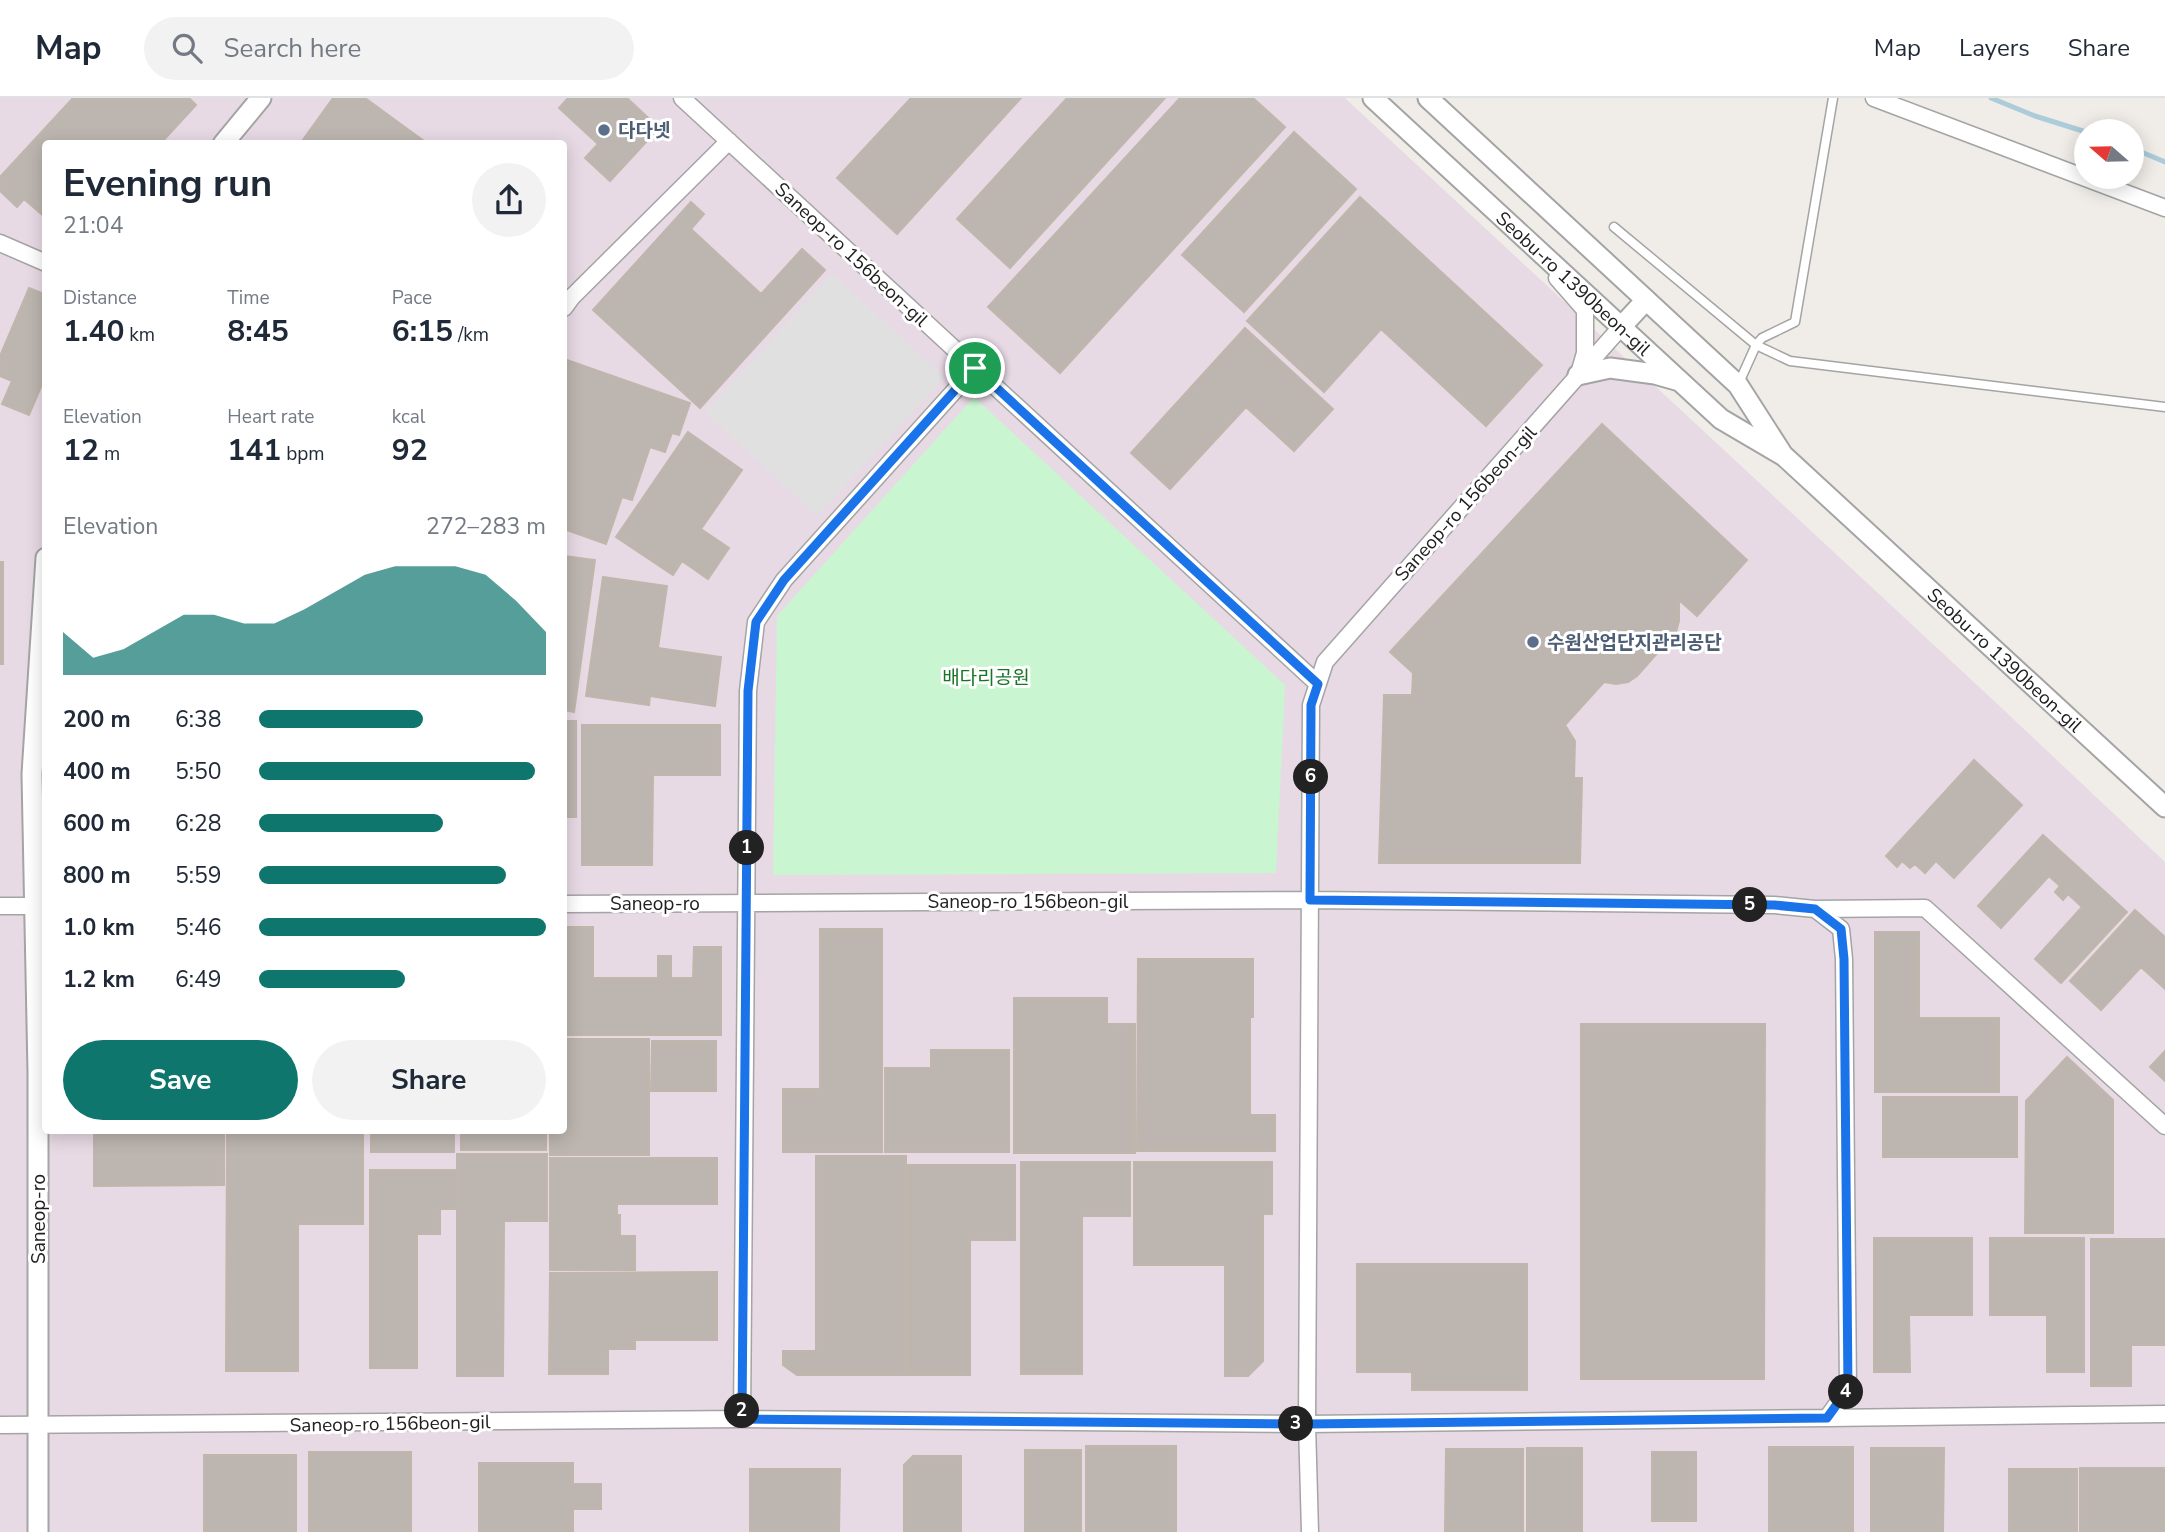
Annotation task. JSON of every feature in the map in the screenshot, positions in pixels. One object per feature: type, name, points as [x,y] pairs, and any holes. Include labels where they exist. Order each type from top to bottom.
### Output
[{"type":"street","points":[[226,140],[261,98]]},
{"type":"street","name":"Saneop-ro 156beon-gil","points":[[682,98],[1318,684]]},
{"type":"street","name":"Seobu-ro 1390beon-gil","points":[[1373,98],[1721,419],[1784,456],[2165,807]]},
{"type":"street","name":"Seobu-ro 1390beon-gil","points":[[1428,98],[1738,385],[1784,456]]},
{"type":"street","points":[[1874,98],[2165,208]]},
{"type":"street","points":[[567,304],[729,141]]},
{"type":"street","points":[[1514,228],[1585,310],[1586,353],[1578,376]]},
{"type":"street","points":[[0,243],[42,261]]},
{"type":"street","points":[[1621,327],[1646,300]]},
{"type":"street","name":"Saneop-ro 156beon-gil","points":[[1307,1424],[1311,705],[1325,662],[1621,327]]},
{"type":"street","points":[[742,1419],[748,691],[756,622],[784,580],[975,368]]},
{"type":"street","points":[[1578,376],[1610,368],[1655,374],[1681,382]]},
{"type":"street","name":"Saneop-ro","points":[[38,1532],[40,906],[32,774],[42,620]]},
{"type":"street","name":"Saneop-ro 156beon-gil","points":[[746,903],[1310,900],[1774,905],[1815,909],[1925,908],[2165,1126]]},
{"type":"street","name":"Saneop-ro","points":[[567,904],[746,903]]},
{"type":"street","points":[[0,906],[40,906]]},
{"type":"street","points":[[1815,909],[1841,929],[1844,959],[1848,1389],[1827,1418]]},
{"type":"street","name":"Saneop-ro 156beon-gil","points":[[0,1425],[742,1419],[1307,1424],[2165,1413]]},
{"type":"street","points":[[1307,1424],[1310,1532]]},
{"type":"lane","points":[[1738,385],[1756,345],[1762,338],[1795,322],[1833,98]]},
{"type":"lane","points":[[1614,227],[1756,345],[1790,361],[2165,407]]},
{"type":"shaded area","points":[[0,98],[1345,98],[2165,862],[2165,1532],[0,1532]]},
{"type":"shaded area","points":[[832,274],[944,377],[817,516],[705,412]]},
{"type":"green space","name":"배다리공원","points":[[974,397],[1285,685],[1276,873],[773,875],[777,616]]},
{"type":"building","points":[[73,98],[189,98],[196,105],[164,140],[42,140],[42,215],[24,199],[17,207],[0,191],[0,177]]},
{"type":"building","points":[[333,98],[365,98],[423,140],[303,140]]},
{"type":"building","points":[[568,98],[627,98],[659,128],[610,181],[585,158],[598,144],[559,108]]},
{"type":"building","points":[[911,98],[1021,98],[897,234],[837,178]]},
{"type":"building","points":[[1067,98],[1165,98],[1010,268],[957,219]]},
{"type":"building","points":[[1180,98],[1253,98],[1285,127],[1060,373],[988,307]]},
{"type":"building","points":[[1294,132],[1356,189],[1244,312],[1182,255]]},
{"type":"building","points":[[1360,197],[1542,365],[1486,426],[1381,329],[1324,392],[1247,321]]},
{"type":"building","points":[[691,202],[704,214],[691,229],[761,294],[802,249],[825,270],[700,408],[593,310]]},
{"type":"building","points":[[29,288],[42,293],[42,384],[29,415],[2,404],[12,381],[0,376],[0,356]]},
{"type":"building","points":[[1245,328],[1333,409],[1294,451],[1246,407],[1170,489],[1131,453]]},
{"type":"building","points":[[567,360],[690,403],[679,435],[672,433],[665,452],[650,447],[632,500],[622,497],[606,544],[567,530]]},
{"type":"building","name":"수원산업단지관리공단","points":[[1602,424],[1747,560],[1697,616],[1679,600],[1676,632],[1637,676],[1628,682],[1604,682],[1565,725],[1575,741],[1574,778],[1582,778],[1580,863],[1379,863],[1384,695],[1412,695],[1413,673],[1390,652]]},
{"type":"building","points":[[688,432],[742,470],[701,529],[729,548],[708,579],[682,561],[673,575],[616,537]]},
{"type":"building","points":[[567,556],[595,560],[574,712],[567,711]]},
{"type":"building","points":[[0,562],[3,562],[3,664],[0,664]]},
{"type":"building","points":[[603,577],[667,586],[658,648],[721,657],[715,706],[650,696],[649,705],[586,696]]},
{"type":"building","points":[[567,721],[576,721],[576,817],[567,817]]},
{"type":"building","points":[[582,725],[720,725],[720,775],[653,775],[652,865],[582,865]]},
{"type":"building","points":[[1974,760],[2022,805],[1954,878],[1936,861],[1925,873],[1915,864],[1910,868],[1902,861],[1897,867],[1886,856]]},
{"type":"building","points":[[2043,835],[2127,912],[2061,983],[2035,959],[2082,907],[2068,894],[2063,900],[2055,892],[2060,886],[2049,876],[2001,928],[1978,906]]},
{"type":"building","points":[[2135,910],[2165,937],[2165,989],[2141,967],[2101,1010],[2070,981]]},
{"type":"building","points":[[567,927],[593,927],[593,978],[658,978],[658,956],[671,956],[671,978],[693,978],[694,947],[721,947],[721,1035],[567,1035]]},
{"type":"building","points":[[820,929],[882,929],[882,1152],[783,1152],[783,1089],[820,1089]]},
{"type":"building","points":[[1875,932],[1919,932],[1919,1018],[1999,1018],[1999,1092],[1875,1092]]},
{"type":"building","points":[[1138,959],[1253,959],[1250,1115],[1275,1115],[1275,1151],[1137,1151]]},
{"type":"building","points":[[1014,998],[1107,998],[1107,1024],[1135,1024],[1135,1153],[1014,1153]]},
{"type":"building","points":[[1581,1024],[1765,1024],[1764,1379],[1581,1379]]},
{"type":"building","points":[[567,1039],[649,1039],[649,1155],[550,1155],[550,1134],[567,1134]]},
{"type":"building","points":[[652,1041],[716,1041],[716,1091],[651,1091]]},
{"type":"building","points":[[931,1050],[1009,1050],[1009,1152],[885,1152],[885,1068],[931,1068]]},
{"type":"building","points":[[2165,1051],[2165,1081],[2150,1067]]},
{"type":"building","points":[[2067,1057],[2113,1100],[2113,1233],[2025,1233],[2026,1101]]},
{"type":"building","points":[[1883,1097],[2017,1097],[2017,1157],[1883,1157]]},
{"type":"building","points":[[94,1134],[224,1134],[224,1185],[94,1186]]},
{"type":"building","points":[[227,1134],[363,1134],[363,1224],[298,1224],[298,1371],[226,1371]]},
{"type":"building","points":[[371,1134],[454,1134],[454,1152],[371,1152]]},
{"type":"building","points":[[461,1134],[546,1134],[546,1150],[461,1150]]},
{"type":"building","points":[[457,1154],[547,1154],[547,1221],[504,1221],[503,1376],[457,1376]]},
{"type":"building","points":[[816,1156],[906,1156],[906,1375],[797,1375],[783,1365],[783,1351],[816,1351]]},
{"type":"building","points":[[550,1158],[717,1158],[717,1204],[617,1204],[620,1236],[635,1236],[635,1270],[550,1270]]},
{"type":"building","points":[[1021,1162],[1130,1162],[1130,1216],[1082,1216],[1082,1374],[1021,1374]]},
{"type":"building","points":[[1134,1162],[1272,1162],[1272,1214],[1263,1214],[1263,1361],[1248,1376],[1225,1376],[1225,1265],[1134,1265]]},
{"type":"building","points":[[908,1165],[1015,1165],[1015,1240],[970,1240],[970,1375],[908,1375]]},
{"type":"building","points":[[370,1170],[457,1170],[457,1209],[440,1209],[440,1234],[417,1234],[417,1368],[370,1368]]},
{"type":"building","points":[[1874,1238],[1972,1238],[1972,1315],[1909,1315],[1910,1372],[1874,1372]]},
{"type":"building","points":[[1990,1238],[2084,1238],[2084,1372],[2047,1372],[2047,1315],[1990,1315]]},
{"type":"building","points":[[2091,1239],[2165,1239],[2165,1345],[2131,1345],[2131,1386],[2091,1386]]},
{"type":"building","points":[[1357,1264],[1527,1264],[1527,1390],[1412,1390],[1412,1372],[1357,1372]]},
{"type":"building","points":[[717,1272],[717,1340],[635,1340],[635,1349],[608,1349],[608,1374],[549,1374],[550,1273]]},
{"type":"building","points":[[1086,1446],[1176,1446],[1176,1532],[1086,1532]]},
{"type":"building","points":[[1769,1447],[1853,1447],[1853,1532],[1769,1532]]},
{"type":"building","points":[[1527,1448],[1582,1448],[1582,1532],[1527,1532]]},
{"type":"building","points":[[1871,1448],[1944,1448],[1943,1532],[1871,1532]]},
{"type":"building","points":[[1446,1449],[1523,1449],[1523,1532],[1445,1532]]},
{"type":"building","points":[[1025,1450],[1081,1450],[1081,1532],[1025,1532]]},
{"type":"building","points":[[309,1452],[411,1452],[411,1532],[309,1532]]},
{"type":"building","points":[[1652,1452],[1696,1452],[1696,1521],[1652,1521]]},
{"type":"building","points":[[204,1455],[296,1455],[296,1532],[204,1532]]},
{"type":"building","points":[[913,1456],[961,1456],[961,1532],[904,1532],[904,1465]]},
{"type":"building","points":[[479,1463],[573,1463],[573,1484],[601,1484],[601,1509],[573,1509],[573,1532],[479,1532]]},
{"type":"building","points":[[2080,1468],[2165,1468],[2165,1532],[2080,1532]]},
{"type":"building","points":[[750,1469],[840,1469],[839,1532],[750,1532]]},
{"type":"building","points":[[2009,1469],[2077,1469],[2077,1532],[2009,1532]]},
{"type":"waterway","points":[[1991,98],[2074,128]]},
{"type":"waterway","points":[[2144,153],[2165,162]]},
{"type":"place","name":"다다넷","points":[[604,130]]},
{"type":"place","name":"수원산업단지관리공단","points":[[1533,642]]},
{"type":"route","points":[[975,368],[1318,684],[1311,705],[1310,900],[1774,905],[1815,909],[1841,929],[1844,959],[1848,1389],[1827,1418],[1307,1424],[742,1419],[748,691],[756,622],[784,580],[975,368]]}]
